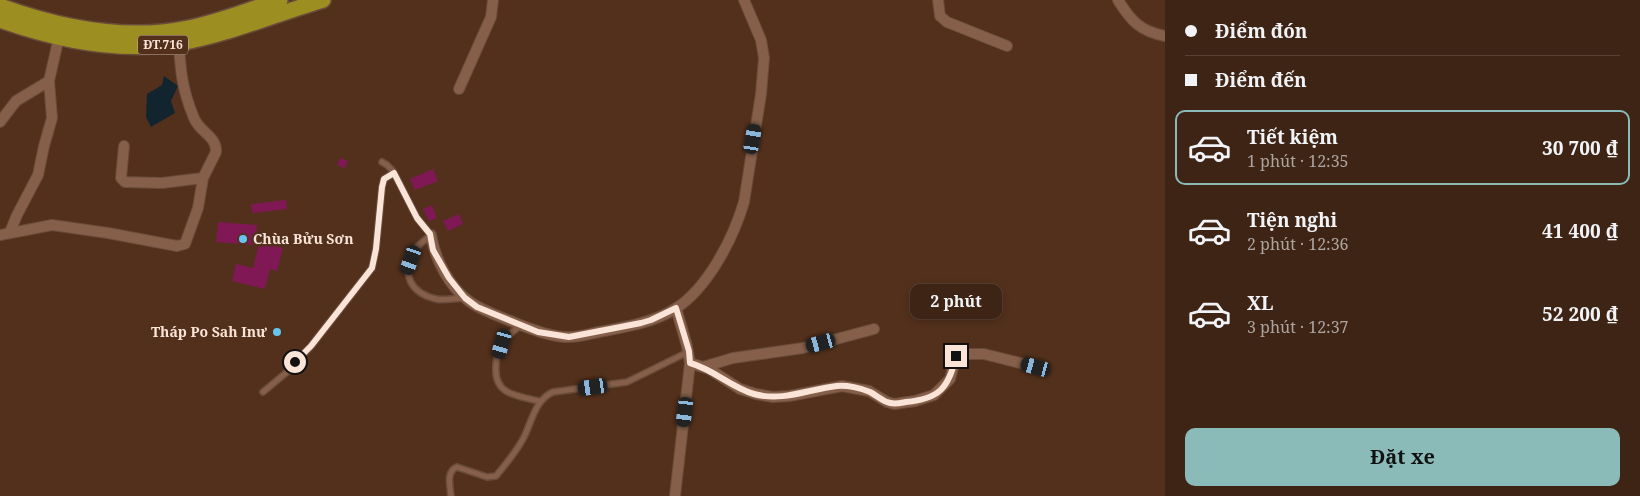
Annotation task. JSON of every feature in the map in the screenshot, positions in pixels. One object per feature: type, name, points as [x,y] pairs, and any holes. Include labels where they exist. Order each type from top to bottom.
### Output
[{"type":"main road","name":"ĐT.716","points":[[0,20],[59,37],[120,45],[157,45],[196,26],[280,0]]},
{"type":"main road","name":"ĐT.716","points":[[0,6],[43,20],[92,29],[176,37],[208,36],[324,0]]},
{"type":"street","points":[[459,89],[491,17],[492,0]]},
{"type":"street","points":[[430,234],[433,250],[437,258],[454,286],[465,298],[477,307],[538,332],[556,336],[578,336],[651,320],[676,308],[696,291],[712,270],[740,218],[744,202],[761,94],[764,58],[763,45],[744,0]]},
{"type":"street","points":[[938,0],[940,16],[947,22],[1007,46]]},
{"type":"street","points":[[1118,0],[1135,23],[1146,31],[1165,36]]},
{"type":"street","points":[[5,233],[17,215],[38,175],[52,118],[49,81],[59,37]]},
{"type":"street","points":[[5,233],[55,225],[182,246],[188,240],[198,208],[203,178],[216,152],[216,144],[194,119],[183,84],[176,37]]},
{"type":"street","points":[[0,122],[16,101],[49,81]]},
{"type":"street","points":[[124,146],[120,173],[121,178],[125,182],[162,183],[203,178]]},
{"type":"street","points":[[675,496],[690,363],[689,351],[676,308]]},
{"type":"street","points":[[703,367],[733,358],[803,348],[874,329]]},
{"type":"street","points":[[690,363],[703,367],[740,389],[756,394],[773,397],[789,396],[842,386],[869,392],[894,404],[934,396],[950,379],[958,354],[984,354],[1036,367]]},
{"type":"lane","points":[[382,162],[394,173],[417,218],[430,234],[414,251],[407,270],[410,282],[416,290],[437,299],[465,298]]},
{"type":"lane","points":[[263,392],[287,372],[311,346],[372,268],[376,249],[382,187],[384,179],[394,173]]},
{"type":"lane","points":[[522,325],[510,334],[502,344],[496,378],[498,384],[506,392],[540,401]]},
{"type":"lane","points":[[451,496],[450,479],[453,469],[457,468],[487,477],[496,476],[524,438],[544,396],[553,392],[627,382],[689,351]]},
{"type":"water","points":[[164,76],[178,86],[171,101],[175,113],[151,127],[146,117],[147,94],[162,85]]},
{"type":"building","points":[[340,158],[348,161],[345,168],[337,165]]},
{"type":"building","points":[[433,169],[438,181],[415,190],[410,179]]},
{"type":"building","points":[[286,200],[287,209],[252,213],[251,204]]},
{"type":"building","points":[[432,205],[437,218],[429,221],[423,209]]},
{"type":"building","points":[[459,214],[463,224],[448,231],[443,221]]},
{"type":"building","points":[[218,222],[257,225],[255,245],[216,242]]},
{"type":"building","points":[[259,243],[283,248],[277,271],[270,269],[265,289],[232,281],[236,264],[253,268]]},
{"type":"place","name":"Chùa Bửu Sơn","points":[[243,239]]},
{"type":"place","name":"Tháp Po Sah Inư","points":[[277,332]]},
{"type":"route","points":[[295,362],[311,346],[372,268],[376,249],[382,187],[384,179],[394,173],[417,218],[430,234],[433,250],[454,286],[477,307],[538,332],[564,337],[578,336],[651,320],[676,308],[689,351],[690,363],[717,374],[740,389],[773,397],[789,396],[842,386],[869,392],[894,404],[934,396],[950,379],[956,356]]}]
